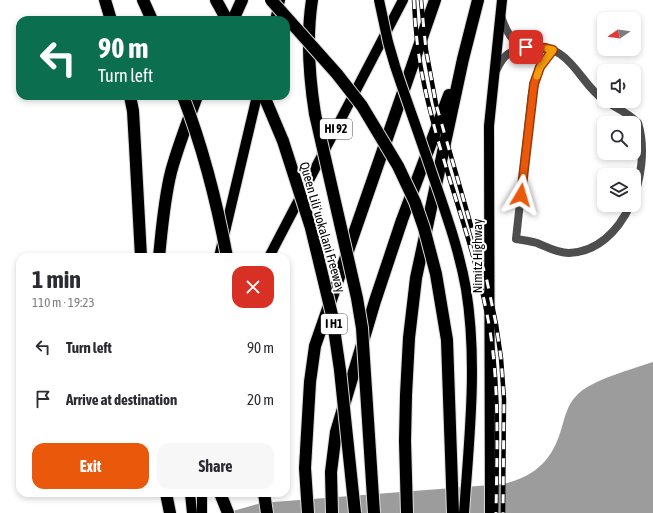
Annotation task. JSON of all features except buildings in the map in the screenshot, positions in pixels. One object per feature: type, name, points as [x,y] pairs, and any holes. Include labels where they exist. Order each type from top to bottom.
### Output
[{"type":"highway","points":[[105,0],[110,16]]},
{"type":"highway","points":[[143,0],[150,16]]},
{"type":"highway","points":[[216,0],[225,16]]},
{"type":"highway","points":[[235,16],[242,0]]},
{"type":"highway","points":[[271,0],[285,16]]},
{"type":"highway","points":[[312,0],[308,51],[310,81],[315,114],[357,298],[362,328],[374,513]]},
{"type":"highway","points":[[308,513],[305,468],[310,382],[315,346],[435,0]]},
{"type":"highway","points":[[407,513],[404,442],[409,338],[415,286],[463,59],[478,0]]},
{"type":"highway","points":[[290,21],[337,74],[362,106],[398,166],[415,202],[424,228],[436,274],[447,340],[453,513]]},
{"type":"highway","points":[[332,513],[332,472],[338,425],[399,227],[463,59]]},
{"type":"highway","points":[[131,100],[133,111],[141,253]]},
{"type":"highway","points":[[184,100],[198,139],[226,253]]},
{"type":"highway","points":[[159,253],[164,206],[171,173],[196,100]]},
{"type":"highway","name":"Queen Liliʻuokalani Freeway","points":[[266,100],[283,141],[311,228],[332,315],[340,370],[355,513]]},
{"type":"highway","points":[[167,497],[170,513]]},
{"type":"highway","points":[[222,497],[228,513]]},
{"type":"highway","points":[[265,497],[267,513]]},
{"type":"main road","points":[[276,16],[280,0]]},
{"type":"main road","points":[[380,0],[388,42],[395,66],[446,212],[457,247],[466,289],[471,333],[472,380],[464,513]]},
{"type":"main road","name":"HI 92","points":[[271,253],[402,0]]},
{"type":"main road","name":"Nimitz Highway","points":[[490,513],[489,126],[502,0]]},
{"type":"main road","points":[[220,253],[256,100]]},
{"type":"main road","points":[[190,497],[192,513]]},
{"type":"main road","points":[[202,497],[202,513]]},
{"type":"street","points":[[501,14],[505,29],[514,41],[526,47]]},
{"type":"street","points":[[495,72],[502,59],[511,51],[526,47],[546,48],[558,52],[568,60],[597,94]]},
{"type":"street","points":[[553,50],[540,67],[532,93],[516,239],[535,243],[556,251],[569,253],[597,245],[619,229],[630,219],[635,212]]},
{"type":"street","points":[[617,108],[629,115],[638,123],[646,140],[650,158]]},
{"type":"shaded area","points":[[653,362],[653,513],[226,513],[261,503],[503,484],[514,481],[533,472],[547,459],[557,441],[569,407],[577,395],[592,384]]},
{"type":"railway","points":[[414,0],[417,42],[424,84],[438,142],[481,285],[491,339],[497,413],[496,513]]},
{"type":"railway","points":[[421,0],[426,50],[436,104],[487,281],[496,324],[501,358],[504,399],[503,513]]},
{"type":"slow traffic","points":[[537,76],[540,67],[553,50],[548,49]]},
{"type":"route","points":[[521,195],[532,93],[540,67],[553,50],[546,48],[526,47]]}]
